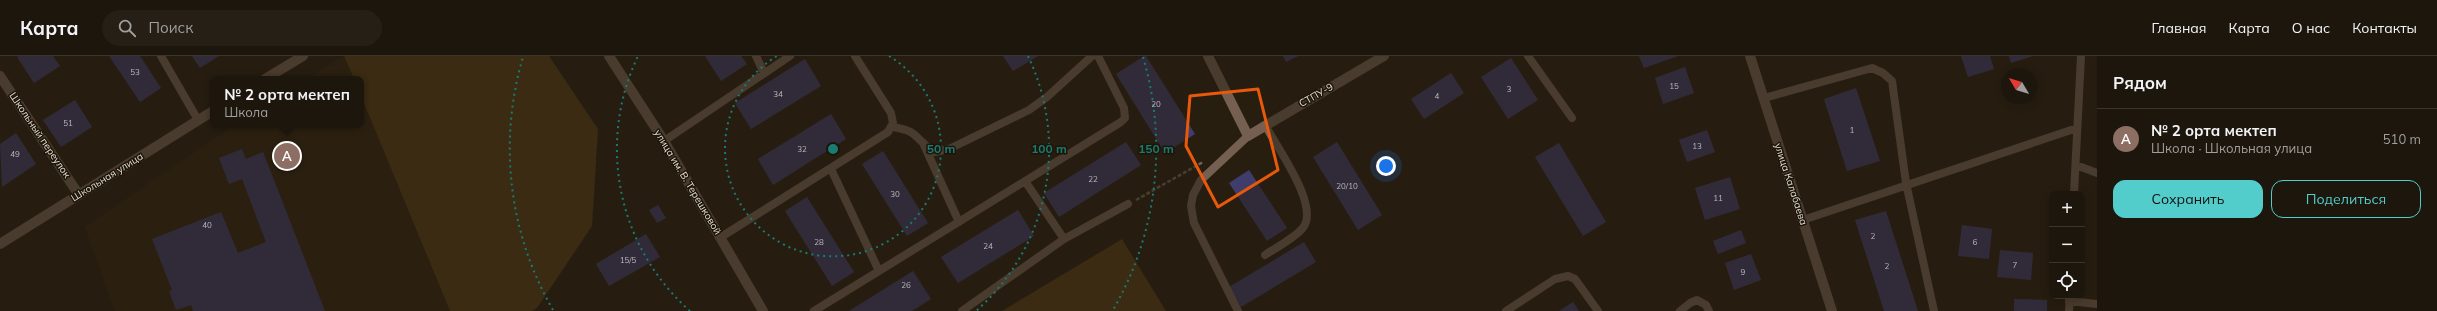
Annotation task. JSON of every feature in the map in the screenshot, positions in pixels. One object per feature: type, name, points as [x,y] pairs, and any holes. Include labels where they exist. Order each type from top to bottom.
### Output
[{"type":"street","points":[[271,76],[303,56]]},
{"type":"street","name":"улица им. В. Терешковой","points":[[609,56],[664,141],[763,311]]},
{"type":"street","points":[[1208,56],[1248,136]]},
{"type":"street","name":"СТПУ-9","points":[[1248,136],[1384,56]]},
{"type":"street","name":"улица Калабаева","points":[[1750,56],[1832,311]]},
{"type":"street","name":"Школьный переулок","points":[[0,76],[79,195]]},
{"type":"street","name":"Школьная улица","points":[[0,244],[210,113]]},
{"type":"lane","points":[[161,56],[198,120]]},
{"type":"lane","points":[[756,56],[764,73]]},
{"type":"lane","points":[[664,141],[790,56]]},
{"type":"lane","points":[[721,237],[883,137],[892,127],[893,119],[891,113],[855,56]]},
{"type":"lane","points":[[892,127],[910,130],[923,144],[935,152],[949,149],[1029,110],[1047,97],[1092,56]]},
{"type":"lane","points":[[814,311],[1125,118],[1124,108],[1098,56]]},
{"type":"lane","points":[[1528,56],[1572,118]]},
{"type":"lane","points":[[2074,191],[2080,56]]},
{"type":"lane","points":[[1764,98],[1872,68],[1883,73],[1892,81],[1906,183],[1934,311]]},
{"type":"lane","points":[[1265,125],[1305,197],[1308,215],[1303,228],[1265,255]]},
{"type":"lane","points":[[1803,220],[1906,183],[2077,128]]},
{"type":"lane","points":[[1238,311],[1194,223],[1191,206],[1193,195],[1201,180],[1248,136]]},
{"type":"lane","points":[[923,144],[959,222]]},
{"type":"lane","points":[[2076,165],[2097,172]]},
{"type":"lane","points":[[831,169],[879,271]]},
{"type":"lane","points":[[1025,181],[1064,240]]},
{"type":"lane","points":[[962,311],[1064,240],[1128,204]]},
{"type":"lane","points":[[1506,311],[1555,279],[1568,276],[1575,279],[1598,311]]},
{"type":"lane","points":[[2069,311],[2069,299],[2097,304]]},
{"type":"lane","points":[[1680,311],[1690,302],[1696,300],[1706,306],[1709,311]]},
{"type":"path","points":[[1128,204],[1205,161]]},
{"type":"highlighted area","points":[[1258,89],[1278,170],[1218,207],[1186,146],[1190,96]]},
{"type":"shaded area","points":[[344,56],[353,76],[311,76]]},
{"type":"shaded area","points":[[344,56],[549,56],[598,129],[592,226],[537,308],[532,311],[450,311],[364,103],[364,76],[353,76]]},
{"type":"shaded area","points":[[364,103],[450,311],[115,311],[85,227],[231,128],[364,128]]},
{"type":"shaded area","points":[[1122,239],[1166,311],[1002,311]]},
{"type":"building","points":[[53,56],[60,66],[34,83],[17,57]]},
{"type":"building","points":[[109,56],[140,56],[161,88],[140,102]]},
{"type":"building","points":[[192,56],[219,56],[200,68]]},
{"type":"building","points":[[705,56],[741,56],[747,64],[721,81]]},
{"type":"building","points":[[1003,56],[1038,56],[1013,71]]},
{"type":"building","points":[[1146,56],[1195,134],[1165,153],[1116,74]]},
{"type":"building","points":[[1283,56],[1298,56],[1286,62]]},
{"type":"building","points":[[1639,56],[1678,56],[1644,68]]},
{"type":"building","points":[[1961,56],[1990,56],[1994,69],[1968,77]]},
{"type":"building","points":[[2009,56],[2033,56],[2011,63]]},
{"type":"building","points":[[1511,58],[1538,100],[1508,119],[1481,77]]},
{"type":"building","points":[[805,59],[821,86],[751,129],[735,103]]},
{"type":"building","points":[[1685,67],[1694,93],[1663,104],[1655,78]]},
{"type":"building","points":[[1451,73],[1464,93],[1424,119],[1411,99]]},
{"type":"building","points":[[1856,88],[1880,161],[1847,171],[1824,99]]},
{"type":"building","points":[[75,100],[92,127],[61,147],[43,120]]},
{"type":"building","points":[[831,114],[846,139],[773,185],[758,159]]},
{"type":"building","points":[[1707,130],[1715,152],[1687,162],[1679,140]]},
{"type":"building","points":[[16,133],[36,164],[2,187],[0,144]]},
{"type":"building","points":[[1126,142],[1141,165],[1059,217],[1044,193]]},
{"type":"building","points":[[1337,142],[1382,215],[1358,230],[1313,157]]},
{"type":"building","points":[[1559,143],[1606,222],[1583,236],[1535,157]]},
{"type":"building","points":[[242,149],[246,159],[263,152],[325,311],[193,311],[191,305],[176,310],[169,291],[172,290],[152,239],[221,212],[238,253],[266,242],[242,179],[229,184],[219,158]]},
{"type":"building","points":[[883,151],[928,223],[907,236],[862,164]]},
{"type":"building","points":[[1249,170],[1287,228],[1267,241],[1229,183]]},
{"type":"building","points":[[1730,177],[1740,209],[1705,220],[1695,188]]},
{"type":"building","points":[[807,197],[854,272],[832,286],[785,211]]},
{"type":"building","points":[[658,205],[666,218],[657,223],[649,210]]},
{"type":"building","points":[[1018,210],[1034,236],[958,283],[941,257]]},
{"type":"building","points":[[1886,211],[1918,311],[1884,311],[1855,220]]},
{"type":"building","points":[[1962,225],[1992,229],[1989,259],[1958,256]]},
{"type":"building","points":[[1741,230],[1746,243],[1718,254],[1713,241]]},
{"type":"building","points":[[646,234],[660,257],[609,286],[596,264]]},
{"type":"building","points":[[1304,242],[1316,262],[1241,307],[1229,287]]},
{"type":"building","points":[[2000,250],[2033,253],[2031,280],[1997,277]]},
{"type":"building","points":[[1751,254],[1761,280],[1734,290],[1725,263]]},
{"type":"building","points":[[913,271],[931,299],[912,311],[849,311]]},
{"type":"building","points":[[2014,299],[2047,300],[2047,311],[2014,311]]},
{"type":"building","points":[[1573,302],[1579,311],[1559,311]]},
{"type":"place","name":"№ 2 орта мектеп","points":[[287,156]]}]
